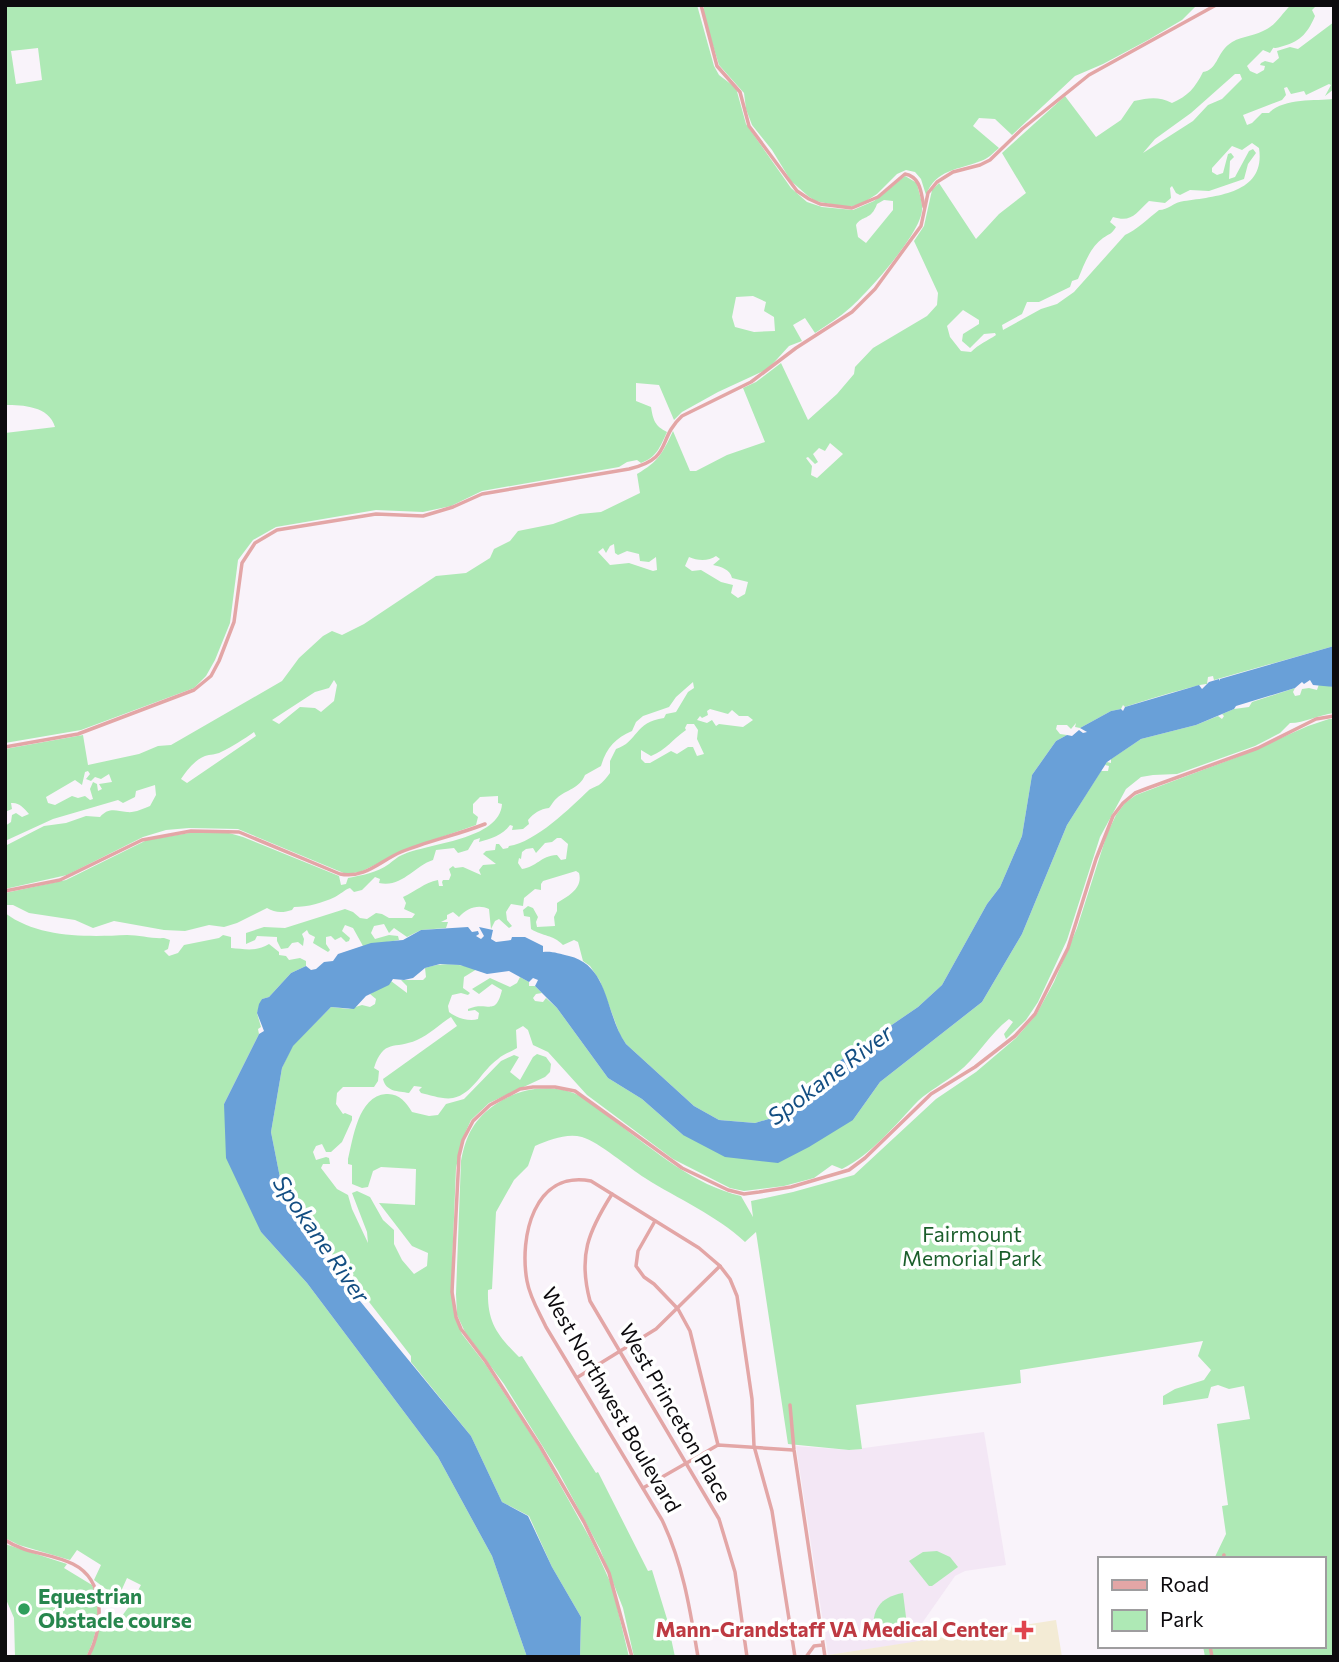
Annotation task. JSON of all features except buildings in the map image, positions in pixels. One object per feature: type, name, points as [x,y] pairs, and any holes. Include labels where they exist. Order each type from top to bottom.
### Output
[{"type":"street","points":[[701,5],[716,66],[740,92],[749,125],[797,191],[820,204],[852,208],[878,197],[905,174],[918,181],[925,208]]},
{"type":"street","points":[[5,747],[78,734],[194,690],[211,676],[234,622],[242,563],[255,543],[277,530],[376,514],[423,516],[482,494],[641,466],[659,455],[676,422],[682,416],[751,382],[796,348],[852,312],[875,289],[921,226],[928,193],[937,182],[953,172],[990,160],[1022,129],[1089,75],[1216,5]]},
{"type":"street","points":[[632,1657],[610,1573],[584,1522],[540,1446],[486,1362],[468,1340],[456,1317],[452,1293],[458,1171],[463,1140],[473,1121],[490,1105],[509,1093],[533,1087],[555,1087],[575,1091],[682,1168],[728,1190],[744,1194],[791,1187],[849,1170],[931,1094],[975,1067],[1005,1044],[1035,1014],[1068,947],[1105,835],[1113,816],[1123,803],[1135,793],[1258,747],[1316,719],[1334,716]]},
{"type":"street","points":[[5,891],[60,880],[142,840],[177,832],[239,832],[348,876],[382,864],[398,853],[485,824]]},
{"type":"street","name":"West Northwest Boulevard","points":[[612,1194],[591,1181],[580,1179],[566,1180],[551,1186],[540,1198],[529,1234],[525,1267],[533,1302],[662,1520],[680,1562],[698,1657]]},
{"type":"street","points":[[612,1194],[699,1248],[720,1266],[730,1279],[737,1296],[752,1399],[754,1446],[772,1511],[795,1657]]},
{"type":"street","name":"West Princeton Place","points":[[612,1194],[590,1232],[585,1254],[584,1278],[590,1301],[711,1504],[726,1536],[735,1572],[747,1657]]},
{"type":"street","points":[[656,1221],[638,1251],[636,1266],[644,1278],[654,1284],[678,1309],[690,1331],[718,1445]]},
{"type":"street","points":[[578,1377],[656,1329],[720,1266]]},
{"type":"street","points":[[790,1405],[824,1657]]},
{"type":"street","points":[[642,1488],[718,1445],[794,1450]]},
{"type":"street","points":[[5,1540],[35,1554],[72,1563],[92,1581],[98,1596],[100,1616],[88,1657]]},
{"type":"street","points":[[806,1657],[814,1646],[823,1644]]},
{"type":"shaded area","points":[[984,1432],[1006,1565],[965,1571],[955,1576],[920,1626],[923,1641],[828,1655],[796,1446],[849,1450]]},
{"type":"shaded area","name":"Mann-Grandstaff VA Medical Center","points":[[1056,1620],[1062,1657],[828,1657],[828,1655]]},
{"type":"green space","points":[[5,5],[697,5],[714,66],[719,75],[736,88],[746,124],[791,188],[807,202],[822,207],[853,210],[874,201],[905,176],[917,183],[921,200],[922,210],[913,233],[870,288],[847,311],[815,333],[805,318],[793,325],[802,341],[789,346],[768,369],[718,392],[682,412],[674,420],[659,385],[636,383],[636,401],[651,407],[655,422],[667,432],[657,451],[646,461],[641,463],[637,460],[619,467],[482,491],[451,506],[423,512],[376,510],[276,527],[253,540],[238,560],[230,623],[215,660],[206,676],[194,688],[81,730],[5,743],[5,433],[55,427],[52,420],[41,411],[27,406],[5,405]],"holes":[[[38,48],[42,80],[16,84],[11,51]],[[884,200],[893,201],[893,210],[866,243],[858,237],[856,225],[872,213],[877,204]],[[753,296],[766,302],[764,311],[774,317],[775,331],[754,332],[735,327],[732,317],[736,297]]]},
{"type":"green space","points":[[704,5],[1197,5],[1182,20],[1148,40],[1075,76],[1012,135],[995,119],[979,118],[973,126],[999,148],[984,160],[942,175],[930,186],[926,195],[921,179],[915,172],[906,170],[897,174],[877,194],[863,203],[841,206],[815,201],[791,181],[772,150],[752,125],[744,93],[719,65],[703,13]]},
{"type":"green space","points":[[1291,5],[1317,5],[1312,10],[1315,16],[1305,33],[1287,45],[1274,48],[1270,53],[1263,50],[1247,66],[1257,74],[1264,70],[1265,66],[1260,65],[1261,63],[1273,63],[1279,58],[1277,51],[1290,47],[1298,49],[1334,22],[1334,89],[1325,96],[1331,85],[1329,84],[1306,95],[1304,91],[1291,94],[1287,87],[1284,88],[1286,95],[1282,100],[1243,115],[1247,125],[1262,113],[1269,113],[1282,105],[1334,99],[1334,646],[1214,680],[1213,676],[1208,677],[1207,684],[1125,707],[1123,705],[1121,709],[1111,711],[1080,728],[1075,727],[1076,723],[1071,729],[1067,725],[1057,725],[1056,729],[1060,734],[1067,735],[1056,741],[1032,775],[1022,836],[1000,887],[987,904],[942,985],[918,1007],[842,1059],[792,1112],[755,1123],[719,1120],[694,1106],[626,1044],[620,1035],[600,981],[583,961],[578,942],[574,940],[563,945],[531,929],[530,917],[524,916],[523,910],[528,906],[533,908],[538,917],[537,927],[555,926],[557,903],[579,883],[579,873],[576,871],[543,881],[541,890],[535,889],[524,898],[523,906],[511,904],[506,912],[507,920],[512,926],[509,928],[499,919],[491,929],[489,909],[477,907],[469,909],[459,917],[453,912],[447,915],[447,919],[441,922],[448,922],[446,928],[421,930],[407,937],[394,928],[389,933],[384,924],[374,926],[371,933],[375,939],[389,935],[398,936],[399,940],[363,946],[353,928],[345,925],[342,931],[350,938],[349,941],[346,942],[341,937],[335,940],[331,936],[326,937],[330,950],[328,952],[313,943],[315,937],[307,930],[302,934],[303,946],[298,942],[281,949],[277,937],[257,936],[246,944],[246,933],[264,927],[285,928],[345,909],[367,919],[376,913],[389,918],[412,918],[415,914],[404,909],[406,903],[403,897],[433,881],[438,880],[439,886],[443,886],[443,880],[449,880],[449,869],[453,866],[463,867],[481,875],[479,870],[483,865],[496,864],[483,854],[486,851],[495,850],[496,844],[503,849],[508,848],[530,838],[552,823],[605,779],[610,773],[610,761],[616,749],[629,742],[647,724],[676,712],[688,692],[694,688],[693,682],[669,707],[643,716],[636,722],[632,731],[612,745],[601,766],[585,775],[580,783],[557,798],[549,808],[535,813],[523,829],[512,830],[513,826],[510,825],[492,838],[479,842],[480,838],[474,840],[468,850],[458,853],[454,848],[436,850],[433,860],[401,880],[387,884],[379,883],[380,879],[375,877],[362,890],[354,892],[350,888],[320,903],[282,912],[267,908],[224,927],[209,925],[185,931],[114,921],[93,928],[75,920],[29,913],[13,905],[5,905],[5,893],[66,880],[147,840],[189,833],[229,833],[243,837],[339,876],[341,885],[346,884],[348,878],[379,870],[402,855],[476,833],[489,825],[498,816],[502,804],[498,803],[498,796],[480,797],[473,804],[473,813],[478,817],[476,825],[413,847],[360,872],[346,874],[238,829],[166,830],[143,837],[67,875],[5,889],[5,846],[44,826],[66,823],[86,816],[100,817],[110,811],[130,812],[150,806],[156,795],[155,785],[136,791],[135,797],[123,803],[118,800],[53,819],[5,841],[5,826],[11,822],[12,815],[16,813],[22,817],[29,814],[14,803],[11,803],[12,809],[5,812],[5,749],[83,735],[88,765],[171,745],[282,681],[299,658],[323,636],[332,631],[342,635],[364,624],[436,576],[466,573],[490,558],[494,549],[510,541],[518,531],[553,524],[580,514],[601,512],[640,493],[637,474],[659,456],[673,431],[690,471],[696,471],[727,455],[765,442],[743,388],[756,382],[781,363],[808,420],[837,394],[854,374],[855,367],[873,348],[927,316],[937,305],[938,293],[914,241],[924,226],[932,190],[939,183],[976,239],[999,214],[1026,193],[1002,153],[1065,96],[1096,137],[1121,120],[1134,101],[1153,98],[1172,103],[1187,94],[1228,45],[1268,29]],"holes":[[[1235,74],[1240,74],[1242,79],[1222,99],[1208,105],[1193,121],[1143,153],[1155,139],[1191,113]],[[1252,143],[1259,148],[1259,163],[1255,175],[1247,183],[1225,194],[1180,202],[1159,210],[1125,235],[1074,292],[1057,304],[1041,309],[1003,330],[1002,325],[1022,314],[1027,302],[1039,302],[1070,287],[1072,281],[1078,279],[1094,246],[1116,227],[1110,222],[1113,217],[1129,218],[1149,201],[1165,203],[1171,198],[1172,186],[1180,195],[1190,190],[1209,191],[1244,179],[1248,164],[1256,153],[1253,149],[1249,151],[1235,177],[1229,179],[1230,161],[1234,157],[1231,153],[1228,154],[1223,173],[1217,175],[1212,172],[1212,168],[1232,146],[1242,150]],[[963,310],[979,320],[979,324],[963,334],[962,341],[970,348],[984,334],[996,335],[971,352],[961,351],[950,337],[947,326]],[[830,443],[843,454],[817,478],[811,475],[812,466],[806,458],[815,464],[818,462],[813,454],[819,448],[825,451]],[[614,544],[615,553],[618,555],[627,551],[639,554],[640,561],[649,562],[656,557],[657,570],[629,563],[610,565],[598,552],[603,548],[606,553]],[[716,556],[720,559],[713,565],[727,570],[732,578],[748,582],[745,594],[738,598],[731,593],[733,585],[721,582],[701,570],[692,571],[685,566],[689,557],[707,560]],[[334,680],[337,685],[334,701],[321,712],[315,708],[300,707],[279,724],[272,720],[315,692],[329,688]],[[710,709],[728,714],[732,710],[739,716],[748,716],[753,720],[743,727],[719,724],[716,726],[712,720],[707,723],[697,720],[700,716],[702,718],[708,715],[707,711]],[[687,724],[694,724],[704,754],[697,756],[693,747],[688,747],[677,754],[671,751],[650,763],[641,759],[641,750],[651,756],[686,730]],[[254,732],[256,736],[187,783],[181,779],[201,758],[234,745]],[[88,771],[90,774],[86,779],[101,779],[109,774],[112,782],[99,784],[102,789],[98,791],[97,784],[93,782],[90,789],[93,799],[90,800],[85,796],[72,796],[55,805],[48,803],[46,797],[75,780],[82,785],[85,772]],[[557,838],[568,844],[566,859],[561,860],[557,855],[551,856],[522,869],[518,863],[522,852],[533,848],[536,853],[545,843]]]},
{"type":"green space","points":[[1319,684],[1334,687],[1334,713],[1290,723],[1280,733],[1255,746],[1177,774],[1141,777],[1126,789],[1100,837],[1067,940],[1038,1002],[1026,1020],[1006,1039],[1004,1034],[1013,1022],[1009,1019],[964,1067],[918,1101],[873,1147],[842,1169],[832,1165],[814,1178],[784,1186],[744,1191],[730,1188],[673,1159],[587,1095],[548,1052],[533,1045],[528,1030],[523,1026],[516,1030],[517,1048],[492,1064],[472,1087],[460,1096],[437,1097],[421,1093],[419,1090],[422,1087],[414,1086],[409,1093],[397,1091],[390,1089],[383,1079],[457,1026],[451,1017],[421,1038],[391,1046],[382,1052],[374,1068],[379,1071],[374,1087],[343,1087],[337,1093],[336,1104],[343,1114],[352,1116],[352,1120],[342,1142],[331,1152],[326,1152],[322,1144],[316,1146],[313,1152],[316,1160],[329,1158],[330,1164],[323,1164],[321,1168],[337,1189],[348,1195],[368,1243],[367,1232],[352,1193],[357,1191],[370,1197],[383,1220],[394,1230],[394,1244],[402,1260],[414,1274],[427,1266],[428,1253],[412,1246],[379,1203],[415,1205],[416,1169],[381,1167],[373,1171],[368,1187],[352,1184],[352,1165],[348,1164],[348,1159],[363,1110],[377,1097],[391,1094],[402,1099],[412,1112],[438,1115],[446,1104],[464,1099],[501,1061],[514,1055],[519,1057],[510,1072],[520,1080],[537,1054],[546,1057],[551,1064],[550,1072],[545,1077],[489,1103],[471,1120],[462,1140],[456,1168],[452,1266],[455,1317],[462,1334],[486,1365],[539,1447],[592,1542],[612,1586],[629,1657],[580,1657],[581,1617],[552,1567],[529,1516],[502,1502],[471,1436],[411,1362],[411,1356],[307,1222],[300,1220],[284,1198],[271,1132],[282,1068],[292,1046],[331,1007],[370,1007],[375,1004],[376,999],[370,994],[391,981],[407,993],[407,986],[401,980],[423,980],[426,977],[425,968],[445,964],[458,965],[477,969],[464,977],[463,988],[470,993],[452,995],[449,1012],[463,1019],[478,1019],[479,1013],[468,1009],[497,1004],[502,990],[492,984],[479,994],[472,989],[490,978],[510,987],[517,983],[520,977],[542,993],[536,994],[533,998],[535,1001],[543,1002],[546,998],[557,1008],[608,1078],[642,1099],[683,1135],[853,1120],[880,1082],[982,1002],[1022,934],[1067,825],[1101,771],[1108,771],[1109,766],[1105,765],[1107,762],[1111,763],[1111,759],[1141,739],[1196,725],[1218,716],[1222,719],[1222,714],[1249,707],[1252,702],[1295,688],[1295,696],[1300,695],[1302,689],[1317,690]]},
{"type":"green space","name":"Fairmount Memorial Park","points":[[1334,719],[1334,1657],[1205,1657],[1203,1648],[1325,1648],[1325,1557],[1215,1557],[1226,1534],[1222,1506],[1228,1505],[1217,1424],[1250,1419],[1244,1386],[1229,1389],[1218,1385],[1211,1387],[1208,1398],[1163,1405],[1163,1396],[1175,1389],[1204,1380],[1211,1370],[1198,1356],[1203,1341],[1020,1370],[1021,1383],[856,1405],[862,1449],[788,1444],[756,1232],[745,1242],[722,1224],[645,1178],[597,1144],[582,1137],[564,1137],[535,1146],[528,1166],[514,1180],[496,1212],[492,1289],[488,1290],[489,1311],[499,1335],[519,1357],[522,1356],[596,1473],[598,1472],[648,1571],[652,1570],[675,1657],[634,1657],[623,1608],[600,1549],[558,1471],[504,1384],[465,1332],[457,1315],[461,1161],[468,1135],[477,1122],[496,1104],[515,1094],[547,1088],[568,1091],[593,1104],[661,1156],[691,1175],[707,1184],[741,1196],[753,1217],[751,1201],[854,1175],[936,1099],[976,1072],[1016,1038],[1036,1015],[1054,982],[1077,928],[1107,834],[1125,803],[1136,795],[1240,756],[1308,726]]},
{"type":"green space","points":[[5,913],[32,927],[63,934],[164,938],[170,940],[168,949],[164,951],[169,956],[178,953],[184,945],[223,935],[231,937],[231,948],[255,949],[269,944],[279,955],[286,956],[289,960],[300,958],[306,961],[306,966],[291,973],[269,997],[262,999],[257,1013],[261,1027],[258,1029],[259,1034],[224,1104],[261,1232],[307,1283],[438,1457],[492,1556],[527,1657],[90,1657],[100,1627],[114,1627],[141,1585],[127,1578],[118,1598],[94,1580],[101,1565],[77,1550],[70,1560],[19,1545],[5,1538]]},
{"type":"green space","points":[[5,1544],[67,1564],[64,1568],[92,1585],[98,1612],[93,1640],[86,1657],[15,1657],[14,1618],[5,1597]]},
{"type":"green space","points":[[937,1551],[950,1557],[958,1567],[929,1586],[909,1561],[923,1552]]},
{"type":"green space","points":[[903,1593],[907,1625],[905,1628],[874,1633],[874,1618],[879,1606],[888,1598]]},
{"type":"water","name":"Spokane River","points":[[1334,646],[1334,687],[1313,685],[1310,680],[1304,684],[1302,682],[1295,688],[1236,706],[1196,725],[1141,739],[1107,762],[1067,825],[1022,934],[982,1002],[880,1082],[853,1120],[778,1163],[725,1157],[683,1135],[642,1099],[608,1078],[557,1008],[535,986],[538,980],[533,978],[529,982],[509,971],[487,974],[460,965],[440,964],[425,968],[413,978],[393,979],[389,985],[366,996],[354,1009],[331,1007],[293,1046],[282,1068],[271,1132],[284,1198],[332,1267],[471,1436],[502,1502],[528,1516],[552,1567],[581,1617],[580,1657],[527,1657],[492,1556],[438,1457],[307,1283],[261,1232],[226,1158],[224,1104],[259,1034],[264,1031],[257,1013],[262,999],[269,997],[291,973],[306,966],[311,970],[316,969],[324,962],[333,961],[338,954],[371,943],[403,940],[421,930],[468,927],[472,932],[478,931],[476,936],[481,939],[484,936],[479,927],[493,930],[491,939],[496,942],[511,940],[512,937],[525,937],[543,946],[543,952],[582,961],[600,981],[626,1044],[694,1106],[719,1120],[755,1123],[792,1112],[842,1059],[918,1007],[942,985],[987,904],[1000,887],[1022,836],[1032,775],[1056,741],[1067,735],[1072,736],[1079,730],[1087,732],[1080,728],[1111,711],[1123,711],[1125,707],[1199,685],[1202,689],[1209,682]]},
{"type":"place","name":"Equestrian Obstacle course","points":[[24,1609]]},
{"type":"place","name":"Mann-Grandstaff VA Medical Center","points":[[1024,1630]]}]
